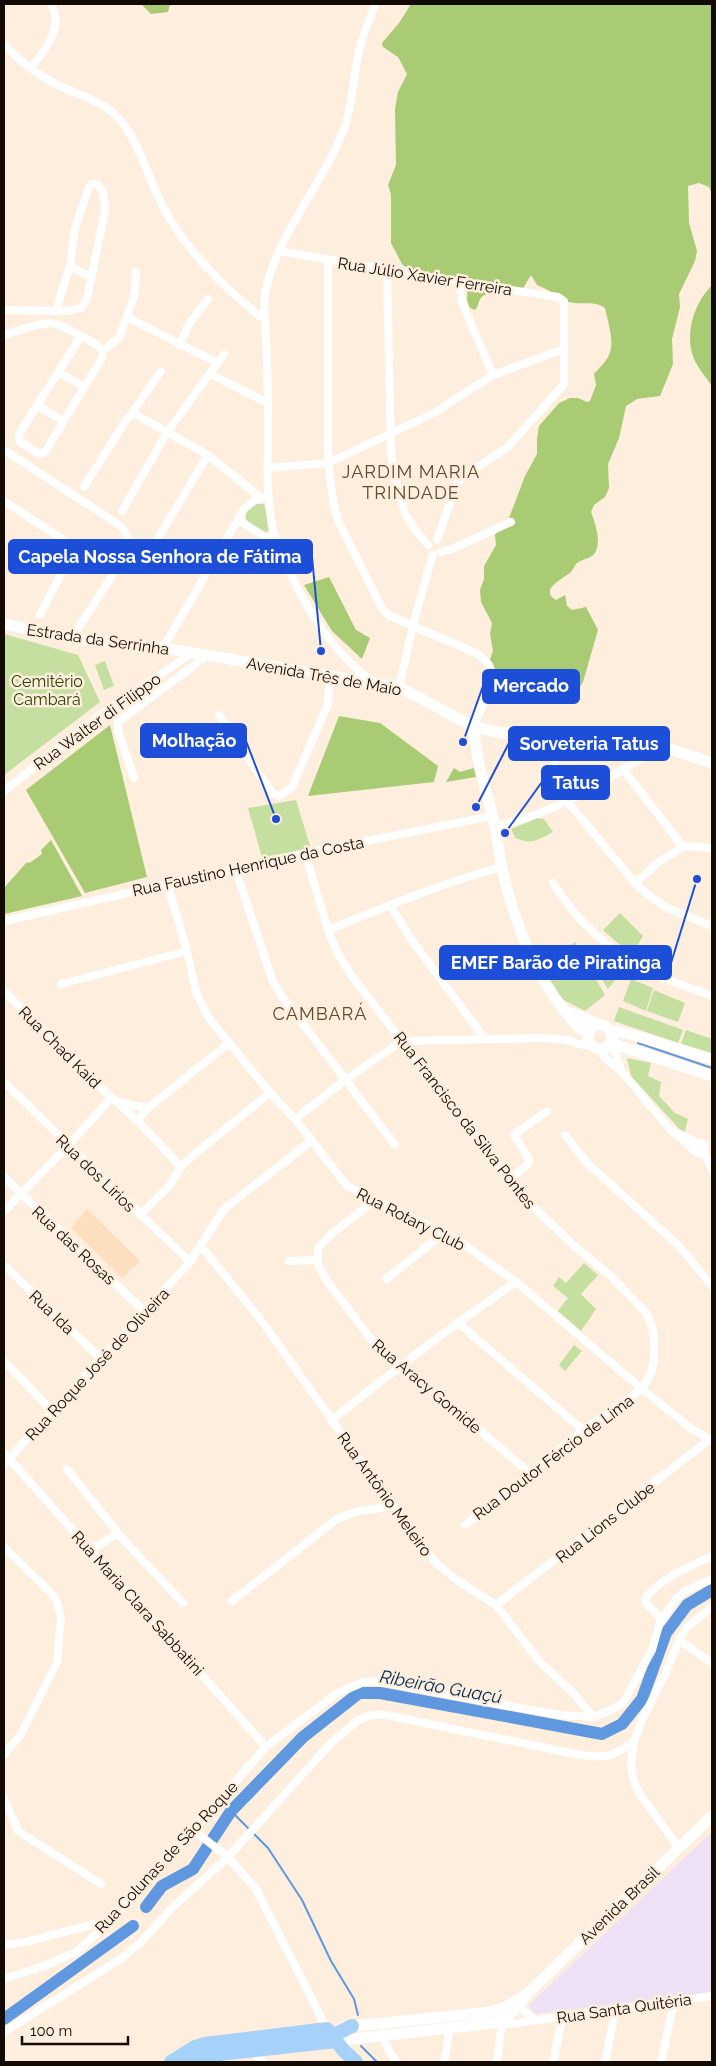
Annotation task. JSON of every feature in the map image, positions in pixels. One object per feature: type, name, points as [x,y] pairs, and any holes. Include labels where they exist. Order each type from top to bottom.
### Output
[{"type":"highway","points":[[171,2062],[195,2047],[206,2044],[326,2029],[356,2062]]},
{"type":"highway","points":[[336,2041],[336,2034],[352,2033]]},
{"type":"highway","points":[[192,2062],[206,2056],[336,2041]]},
{"type":"street","points":[[31,68],[47,48],[53,34],[55,15],[51,4]]},
{"type":"street","points":[[375,4],[360,48],[356,78],[346,122],[332,157],[279,251],[272,268],[265,292],[265,320],[270,518],[278,545],[301,597],[320,628],[342,656],[359,672],[377,684]]},
{"type":"street","points":[[4,44],[31,68],[59,86],[98,103],[110,110],[121,120],[134,142],[162,204],[179,234],[226,286],[265,320]]},
{"type":"street","points":[[4,310],[76,311],[81,308],[87,299],[105,210],[103,191],[97,184],[92,184],[89,187],[75,228],[70,266],[56,310]]},
{"type":"street","name":"Rua Júlio Xavier Ferreira","points":[[279,251],[558,297],[564,301],[565,307],[564,349]]},
{"type":"street","points":[[328,260],[328,463],[334,506],[339,523],[383,610],[390,616],[476,654],[485,659],[490,667],[491,682],[474,727],[477,753],[494,821],[511,904],[536,968],[552,996],[578,1028],[591,1040],[607,1060],[621,1071],[669,1128],[686,1144],[700,1148],[712,1146]]},
{"type":"street","points":[[70,266],[90,277]]},
{"type":"street","points":[[387,270],[391,454],[399,495],[411,523],[428,545],[429,552],[438,554],[510,522]]},
{"type":"street","points":[[102,351],[120,338],[134,297],[136,272]]},
{"type":"street","points":[[459,282],[462,303],[493,375]]},
{"type":"street","points":[[180,345],[190,323],[208,299]]},
{"type":"street","points":[[127,318],[217,363]]},
{"type":"street","points":[[4,334],[52,323],[81,336],[102,351]]},
{"type":"street","points":[[81,336],[18,437],[20,442],[37,454],[45,452],[102,358],[102,351]]},
{"type":"street","points":[[268,468],[328,463],[434,413],[493,375],[564,349],[565,377],[561,390],[508,447],[464,476],[457,483],[438,540]]},
{"type":"street","points":[[122,511],[168,431],[224,354]]},
{"type":"street","points":[[84,487],[161,371]]},
{"type":"street","points":[[58,372],[84,387]]},
{"type":"street","points":[[210,374],[268,403]]},
{"type":"street","points":[[37,405],[63,421]]},
{"type":"street","points":[[130,416],[135,414],[140,416],[208,455],[260,497]]},
{"type":"street","points":[[4,450],[121,526],[128,535],[128,551],[72,638]]},
{"type":"street","points":[[158,538],[208,455]]},
{"type":"street","points":[[163,648],[244,509],[260,497],[270,496]]},
{"type":"street","points":[[4,501],[74,549],[100,564]]},
{"type":"street","points":[[238,520],[278,545]]},
{"type":"street","points":[[428,545],[433,540],[438,540]]},
{"type":"street","points":[[438,540],[442,545],[441,552]]},
{"type":"street","points":[[40,615],[74,549]]},
{"type":"street","points":[[399,686],[413,625],[433,554]]},
{"type":"street","name":"Estrada da Serrinha","points":[[4,624],[72,638],[192,653]]},
{"type":"street","name":"Avenida Três de Maio","points":[[192,653],[399,686],[474,727],[502,733],[620,737],[660,746],[712,763]]},
{"type":"street","name":"Rua Walter di Filippo","points":[[4,791],[107,710],[192,653]]},
{"type":"street","points":[[134,778],[118,731],[118,722],[208,655]]},
{"type":"street","points":[[219,715],[273,794],[280,796],[292,787],[328,704],[330,676]]},
{"type":"street","points":[[545,734],[567,801],[635,882],[648,895],[667,908],[712,926]]},
{"type":"street","name":"Rua Faustino Henrique da Costa","points":[[4,921],[304,853],[494,821],[515,823],[567,801],[660,746]]},
{"type":"street","points":[[623,769],[683,847]]},
{"type":"street","points":[[635,882],[660,861],[683,847],[712,848]]},
{"type":"street","name":"Rua Francisco da Silva Pontes","points":[[304,853],[328,930],[337,952],[351,975],[534,1209],[611,1276],[647,1314],[654,1333],[654,1360],[651,1373],[642,1389]]},
{"type":"street","points":[[328,930],[390,905],[479,873],[502,867]]},
{"type":"street","points":[[236,868],[273,982],[395,1145]]},
{"type":"street","name":"Rua Rotary Club","points":[[167,883],[201,1006],[270,1093],[295,1119],[347,1186],[458,1240],[516,1282],[642,1389],[711,1441]]},
{"type":"street","points":[[553,883],[591,929],[619,953],[648,971],[712,996]]},
{"type":"street","points":[[390,905],[411,939],[485,1039]]},
{"type":"street","points":[[61,984],[187,951]]},
{"type":"street","name":"Rua Chad Kaid","points":[[4,991],[114,1100],[137,1120],[180,1167]]},
{"type":"street","points":[[566,1012],[597,1024],[602,1024],[611,1030],[712,1059]]},
{"type":"street","points":[[591,1040],[597,1024]]},
{"type":"street","points":[[295,1119],[345,1080],[402,1041],[485,1039],[569,1040],[578,1044],[591,1040],[606,1048],[613,1036],[611,1030]]},
{"type":"street","points":[[137,1120],[148,1108],[229,1043]]},
{"type":"street","points":[[610,1044],[616,1054],[621,1071]]},
{"type":"street","points":[[610,1044],[712,1076]]},
{"type":"street","name":"Rua dos Lírios","points":[[4,1082],[190,1262]]},
{"type":"street","points":[[140,1215],[173,1182],[180,1167],[270,1093]]},
{"type":"street","points":[[4,1211],[114,1100],[148,1108]]},
{"type":"street","points":[[510,1180],[528,1164],[529,1158],[523,1152],[514,1134],[547,1110]]},
{"type":"street","points":[[565,1135],[587,1163],[678,1245],[712,1286]]},
{"type":"street","name":"Rua Roque José de Oliveira","points":[[6,1459],[53,1412],[190,1262],[224,1209],[311,1141]]},
{"type":"street","points":[[700,1148],[705,1165],[712,1170]]},
{"type":"street","name":"Rua das Rosas","points":[[4,1177],[145,1312]]},
{"type":"street","points":[[289,1261],[318,1260],[318,1248],[334,1232],[375,1200]]},
{"type":"street","points":[[386,1279],[444,1233]]},
{"type":"street","name":"Rua Antônio Meleiro","points":[[201,1246],[261,1320],[331,1421],[412,1533],[438,1565],[458,1581],[496,1605],[540,1662],[575,1695],[593,1717]]},
{"type":"street","name":"Rua Aracy Gomide","points":[[318,1260],[327,1281],[368,1335],[399,1366],[430,1388],[531,1474]]},
{"type":"street","name":"Rua Ida","points":[[4,1265],[101,1359]]},
{"type":"street","points":[[331,1421],[456,1322],[516,1282]]},
{"type":"street","points":[[456,1322],[583,1430]]},
{"type":"street","points":[[4,1361],[53,1412]]},
{"type":"street","name":"Rua Doutor Fércio de Lima","points":[[465,1525],[531,1474],[583,1430],[642,1389]]},
{"type":"street","name":"Rua Lions Clube","points":[[496,1605],[711,1441]]},
{"type":"street","name":"Rua Maria Clara Sabbatini","points":[[6,1459],[91,1550],[266,1747]]},
{"type":"street","points":[[66,1470],[117,1533],[184,1603]]},
{"type":"street","points":[[232,1601],[337,1519],[358,1511],[394,1506]]},
{"type":"street","points":[[91,1550],[117,1533]]},
{"type":"street","points":[[4,1546],[55,1597],[61,1616],[57,1662],[21,1734],[4,1755]]},
{"type":"street","points":[[662,1619],[647,1605],[645,1598],[667,1578],[712,1556]]},
{"type":"street","points":[[593,1717],[623,1703],[652,1650],[662,1619],[676,1599],[685,1591],[712,1579]]},
{"type":"street","points":[[679,1848],[639,1793],[633,1778],[631,1763],[634,1742],[678,1640],[687,1627],[712,1606]]},
{"type":"street","points":[[678,1640],[712,1663]]},
{"type":"street","name":"Rua Colunas de São Roque","points":[[4,1979],[44,1966],[76,1952],[113,1919],[266,1747],[336,1694],[351,1686],[376,1681],[559,1715],[593,1717]]},
{"type":"street","points":[[4,2032],[122,1958],[140,1943],[174,1906],[228,1857],[329,1745],[358,1720],[372,1715],[386,1715],[580,1755],[603,1758],[615,1755],[634,1742]]},
{"type":"street","points":[[4,1798],[18,1831],[101,1884]]},
{"type":"street","name":"Avenida Brasil","points":[[513,2007],[712,1816]]},
{"type":"street","points":[[192,1830],[228,1857],[256,1888],[326,2029],[383,2036],[502,2022]]},
{"type":"street","points":[[4,1945],[25,1942],[113,1919]]},
{"type":"street","name":"Rua Santa Quitéria","points":[[502,2022],[535,2020],[712,1996]]},
{"type":"street","points":[[661,2062],[674,2002]]},
{"type":"street","points":[[352,2033],[381,2024],[490,2012],[513,2007]]},
{"type":"street","points":[[513,2007],[522,2021]]},
{"type":"street","points":[[497,2062],[502,2022],[513,2007]]},
{"type":"street","name":"Rua Santa Quitéria","points":[[513,2007],[535,2020]]},
{"type":"street","points":[[606,2062],[616,2008]]},
{"type":"street","points":[[553,2062],[563,2016]]},
{"type":"street","points":[[381,2024],[389,2051],[397,2062]]},
{"type":"street","points":[[444,2062],[450,2028]]},
{"type":"street","points":[[253,2050],[262,2062]]},
{"type":"shaded area","points":[[87,1209],[140,1261],[122,1278],[71,1228]]},
{"type":"shaded area","points":[[712,1832],[712,1992],[534,2014],[529,2005]]},
{"type":"green space","points":[[141,4],[170,4],[168,12],[151,14]]},
{"type":"green space","points":[[411,4],[712,4],[712,194],[709,187],[699,183],[688,186],[689,223],[697,251],[695,261],[679,294],[680,307],[672,339],[673,364],[660,396],[637,399],[626,406],[619,438],[608,464],[609,488],[605,497],[594,505],[591,512],[598,536],[595,554],[579,561],[570,573],[554,585],[550,592],[551,596],[556,600],[565,595],[567,606],[572,610],[586,607],[598,630],[583,682],[575,694],[543,685],[531,685],[520,692],[510,695],[499,693],[489,662],[493,651],[490,634],[492,623],[481,602],[480,590],[484,579],[484,566],[496,545],[495,535],[509,518],[525,476],[537,454],[539,426],[559,403],[570,398],[590,401],[596,385],[594,374],[606,360],[611,350],[608,319],[605,308],[600,305],[574,303],[564,300],[537,285],[531,275],[522,290],[488,294],[480,299],[475,310],[470,308],[467,300],[468,284],[450,281],[439,284],[422,278],[402,264],[391,243],[391,194],[388,185],[396,165],[395,109],[398,92],[407,74],[398,57],[383,47],[382,43],[399,23]]},
{"type":"green space","points":[[712,285],[712,386],[695,362],[690,344],[690,334],[693,316],[701,300]]},
{"type":"green space","points":[[254,504],[264,504],[268,514],[269,530],[264,533],[252,526],[246,519],[246,511]]},
{"type":"green space","points":[[329,577],[356,630],[370,638],[362,659],[332,631],[304,585]]},
{"type":"green space","name":"Cemitério Cambará","points":[[4,634],[78,655],[100,702],[4,775]]},
{"type":"green space","points":[[105,661],[114,686],[104,690],[95,665]]},
{"type":"green space","points":[[339,716],[380,723],[438,766],[434,782],[308,796]]},
{"type":"green space","points":[[110,725],[147,877],[85,893],[26,790]]},
{"type":"green space","points":[[454,768],[460,772],[474,768],[476,777],[446,782]]},
{"type":"green space","points":[[296,800],[311,849],[262,857],[248,808]]},
{"type":"green space","points":[[537,818],[544,819],[553,832],[531,841],[515,838],[511,829]]},
{"type":"green space","points":[[51,840],[82,896],[4,914],[4,888],[26,863],[31,862],[42,854],[41,850]]},
{"type":"green space","points":[[620,913],[643,936],[633,953],[603,930]]},
{"type":"green space","points":[[575,942],[605,995],[585,1011],[554,995],[543,968],[544,963]]},
{"type":"green space","points":[[593,945],[620,974],[608,989],[585,953]]},
{"type":"green space","points":[[631,979],[653,988],[646,1011],[623,1001]]},
{"type":"green space","points":[[654,990],[685,1003],[678,1022],[647,1011]]},
{"type":"green space","points":[[619,1007],[683,1030],[678,1043],[614,1021]]},
{"type":"green space","points":[[686,1030],[712,1039],[712,1054],[681,1044]]},
{"type":"green space","points":[[627,1058],[651,1063],[648,1076],[661,1082],[659,1096],[675,1113],[688,1119],[684,1134],[631,1076]]},
{"type":"green space","points":[[584,1263],[598,1275],[581,1294],[596,1309],[581,1331],[558,1311],[568,1298],[553,1286],[559,1277],[566,1283]]},
{"type":"green space","points":[[574,1345],[582,1351],[565,1371],[559,1365]]},
{"type":"waterway","points":[[638,1043],[712,1068]]},
{"type":"waterway","name":"Ribeirão Guaçú","points":[[146,1907],[162,1886],[193,1869],[231,1811],[303,1737],[359,1693],[380,1693],[602,1734],[622,1724],[642,1699],[666,1633],[687,1605],[712,1590]]},
{"type":"waterway","points":[[231,1811],[249,1829]]},
{"type":"waterway","points":[[253,1833],[268,1848],[302,1900],[331,1961],[354,1999],[358,2015]]},
{"type":"waterway","name":"Ribeirão Guaçú","points":[[4,2019],[133,1926]]},
{"type":"waterway","points":[[361,2046],[377,2062]]},
{"type":"place","name":"Capela Nossa Senhora de Fátima","points":[[321,651]]},
{"type":"place","name":"Mercado","points":[[463,742]]},
{"type":"place","name":"Sorveteria Tatus","points":[[476,807]]},
{"type":"place","name":"Molhação","points":[[276,819]]},
{"type":"place","name":"Tatus","points":[[505,833]]},
{"type":"place","name":"EMEF Barão de Piratinga","points":[[697,879]]},
{"type":"district","name":"JARDIM MARIA TRINDADE","points":[[411,482]]},
{"type":"district","name":"CAMBARÁ","points":[[320,1014]]}]
